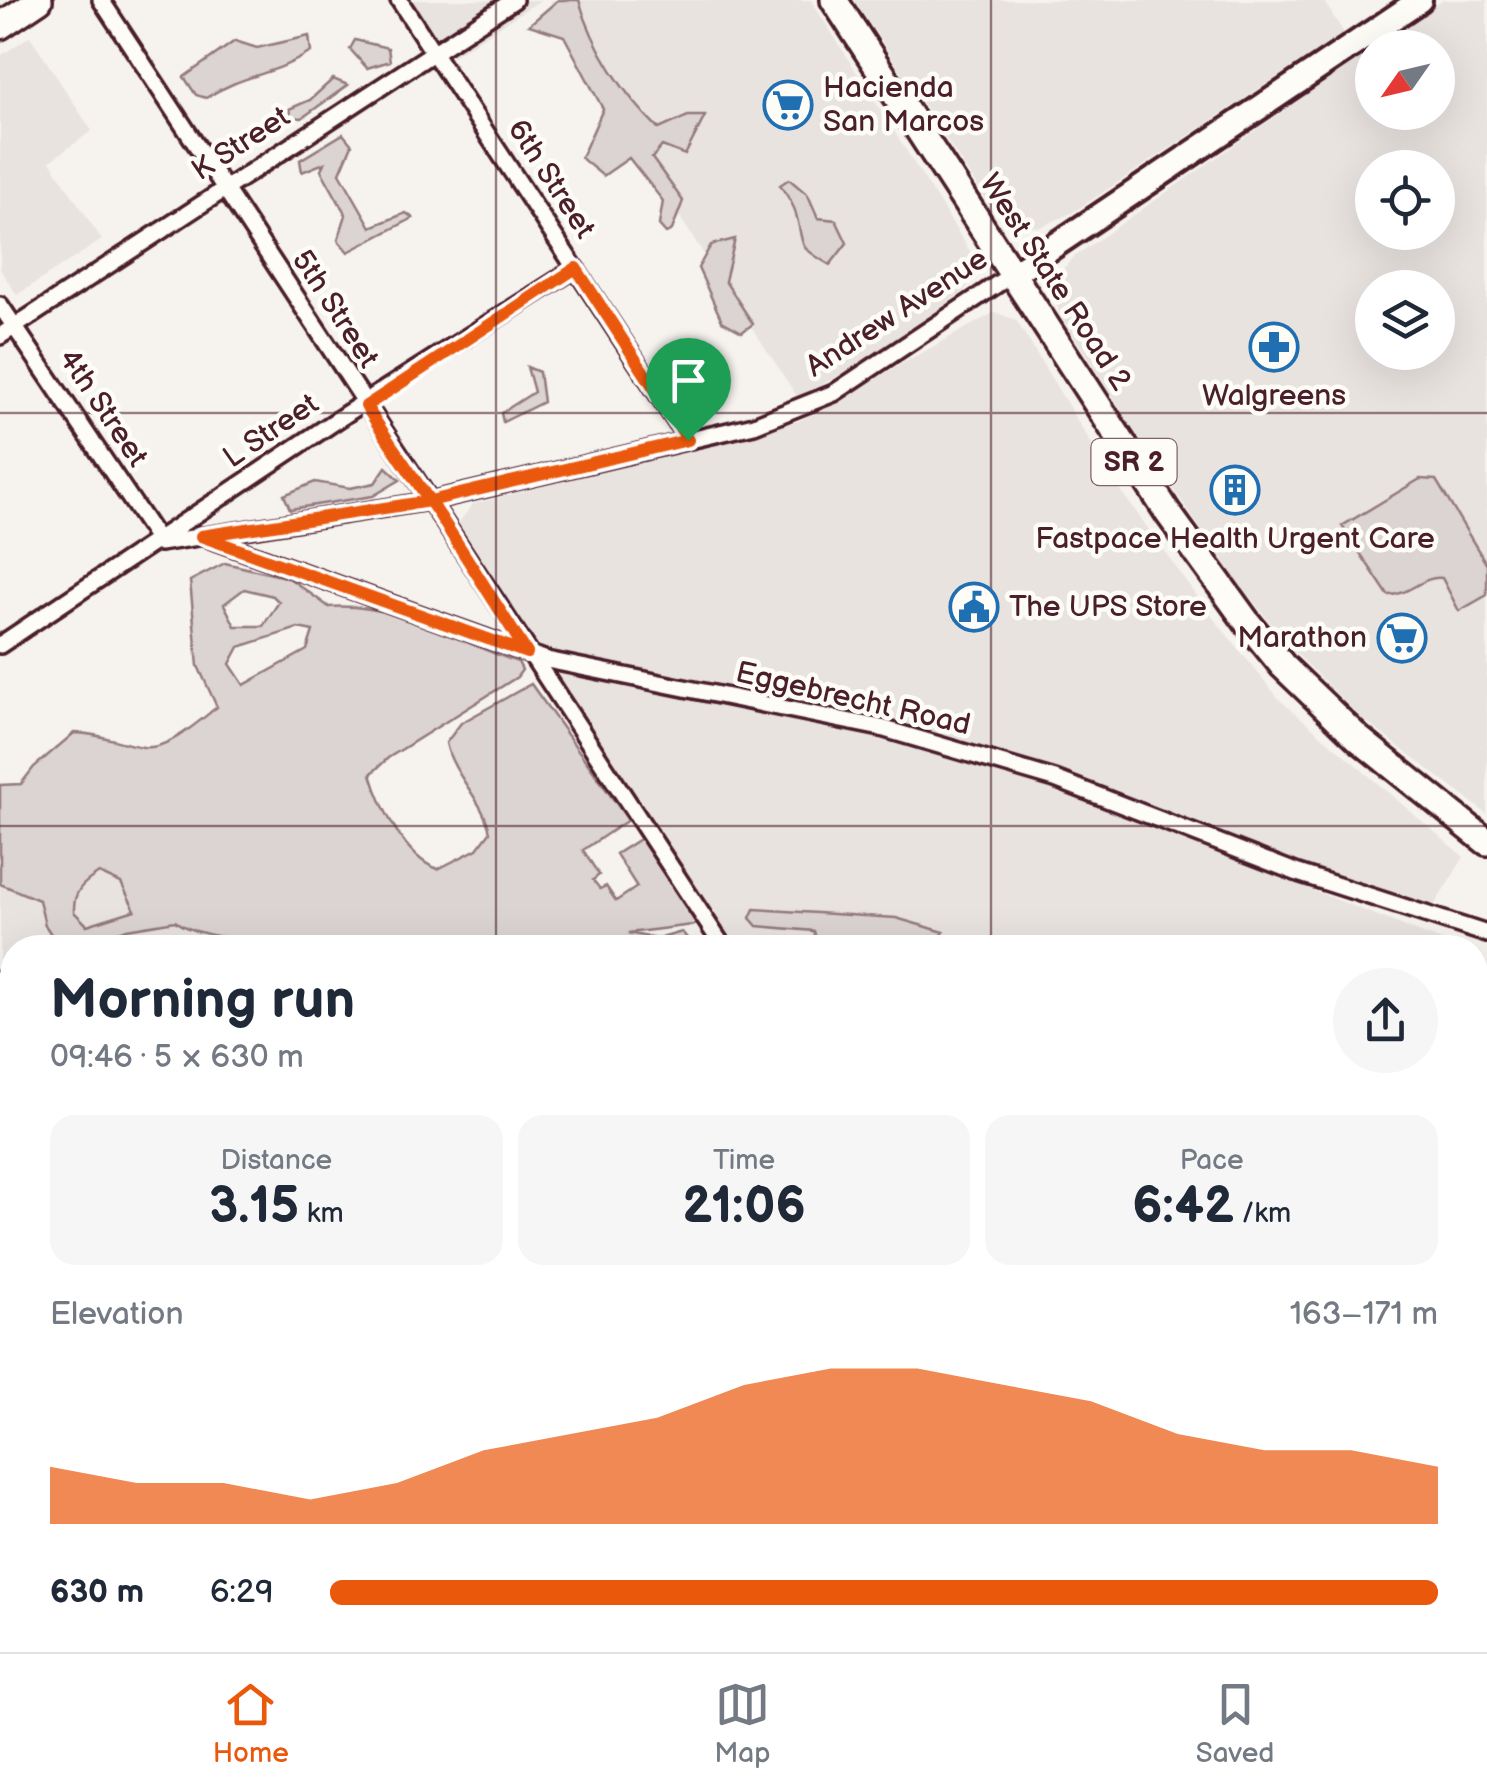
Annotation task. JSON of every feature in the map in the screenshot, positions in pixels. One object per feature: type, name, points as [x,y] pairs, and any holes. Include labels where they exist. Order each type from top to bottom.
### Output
[{"type":"main road","points":[[0,26],[39,0]]},
{"type":"main road","name":"West State Road 2","points":[[834,0],[1168,514],[1246,622],[1283,666],[1358,739],[1436,806],[1487,842]]},
{"type":"street","name":"5th Street","points":[[100,0],[715,935]]},
{"type":"street","name":"6th Street","points":[[399,0],[688,440]]},
{"type":"street","name":"K Street","points":[[0,336],[514,0]]},
{"type":"street","name":"Andrew Avenue","points":[[160,543],[430,501],[754,425],[834,394],[1420,0]]},
{"type":"street","name":"L Street","points":[[0,645],[160,543],[349,412],[366,406],[576,268]]},
{"type":"street","name":"4th Street","points":[[0,305],[160,543]]},
{"type":"street","name":"Eggebrecht Road","points":[[201,536],[527,653],[638,680],[881,728],[1055,779],[1298,873],[1487,934]]},
{"type":"shaded area","points":[[409,0],[541,0],[453,56]]},
{"type":"shaded area","points":[[550,0],[811,0],[975,259],[974,276],[964,291],[865,361],[798,398],[594,86]]},
{"type":"shaded area","points":[[558,0],[579,0],[611,69],[659,129],[688,116],[705,116],[685,155],[662,146],[652,158],[683,201],[672,230],[666,233],[659,225],[663,201],[629,158],[603,176],[581,158],[603,109],[564,36],[529,25]]},
{"type":"shaded area","points":[[854,0],[1323,0],[1344,33],[1072,213],[1041,227],[1019,226],[992,209]]},
{"type":"shaded area","points":[[1443,0],[1487,0],[1487,814],[1360,717],[1291,648],[1239,584],[1153,460],[1059,313],[1055,293],[1062,270],[1075,256],[1355,61],[1355,130],[1455,130],[1455,30],[1400,30]]},
{"type":"shaded area","points":[[30,36],[92,131],[50,161],[102,240],[17,295],[0,269],[0,56]]},
{"type":"shaded area","points":[[309,36],[311,52],[206,98],[196,95],[184,77],[235,41],[257,48]]},
{"type":"shaded area","points":[[355,40],[388,48],[390,61],[367,68],[350,49]]},
{"type":"shaded area","points":[[333,79],[348,85],[302,118],[291,117],[289,109],[310,100]]},
{"type":"shaded area","points":[[343,134],[352,145],[340,173],[371,227],[406,213],[413,218],[348,252],[338,240],[346,215],[321,170],[324,163],[302,172],[300,160]]},
{"type":"shaded area","points":[[789,179],[808,195],[818,218],[836,220],[847,243],[830,265],[804,245],[795,210],[780,185]]},
{"type":"shaded area","points":[[735,239],[725,281],[753,324],[742,332],[722,321],[698,268],[711,245]]},
{"type":"shaded area","points":[[995,312],[1016,320],[1116,484],[1207,610],[1280,700],[1464,857],[1431,911],[1005,755],[878,718],[542,650],[532,643],[459,530],[459,522],[473,504],[799,421]]},
{"type":"shaded area","points":[[527,367],[539,372],[543,402],[503,422],[501,413],[534,392]]},
{"type":"shaded area","points":[[386,467],[400,480],[373,496],[290,509],[284,495],[315,482],[350,488],[375,483]]},
{"type":"shaded area","points":[[1420,479],[1436,480],[1487,565],[1487,595],[1459,611],[1442,578],[1388,595],[1342,526]]},
{"type":"shaded area","points":[[225,563],[289,578],[329,607],[354,607],[402,617],[518,662],[522,670],[517,677],[388,758],[371,774],[405,843],[438,869],[477,849],[490,832],[446,743],[461,723],[531,684],[628,820],[583,850],[599,875],[593,880],[600,889],[606,886],[616,901],[637,887],[616,854],[641,838],[701,924],[628,933],[638,935],[214,935],[175,921],[110,935],[52,935],[39,900],[0,884],[0,785],[21,784],[34,767],[74,733],[143,747],[162,744],[182,734],[217,707],[198,666],[190,581]],"holes":[[[244,589],[273,596],[279,602],[263,626],[235,626],[224,604]],[[298,628],[313,631],[307,650],[244,685],[230,664],[239,647]],[[99,873],[121,883],[135,910],[87,925],[74,912],[75,898],[80,888]]]},
{"type":"shaded area","points":[[566,672],[904,742],[1043,784],[1427,935],[726,935],[556,682],[558,675]]},
{"type":"shaded area","points":[[0,818],[206,848],[272,935],[0,935]]},
{"type":"shaded area","points":[[754,909],[896,918],[944,932],[815,935],[814,931],[757,926],[750,918]]},
{"type":"place","name":"Hacienda San Marcos","points":[[788,105]]},
{"type":"place","name":"Walgreens","points":[[1274,347]]},
{"type":"place","name":"Fastpace Health Urgent Care","points":[[1235,490]]},
{"type":"place","name":"The UPS Store","points":[[974,607]]},
{"type":"place","name":"Marathon","points":[[1402,638]]},
{"type":"route","points":[[688,440],[430,501],[201,536],[527,653],[440,516],[430,501],[387,439],[366,406],[576,268],[688,440]]}]
